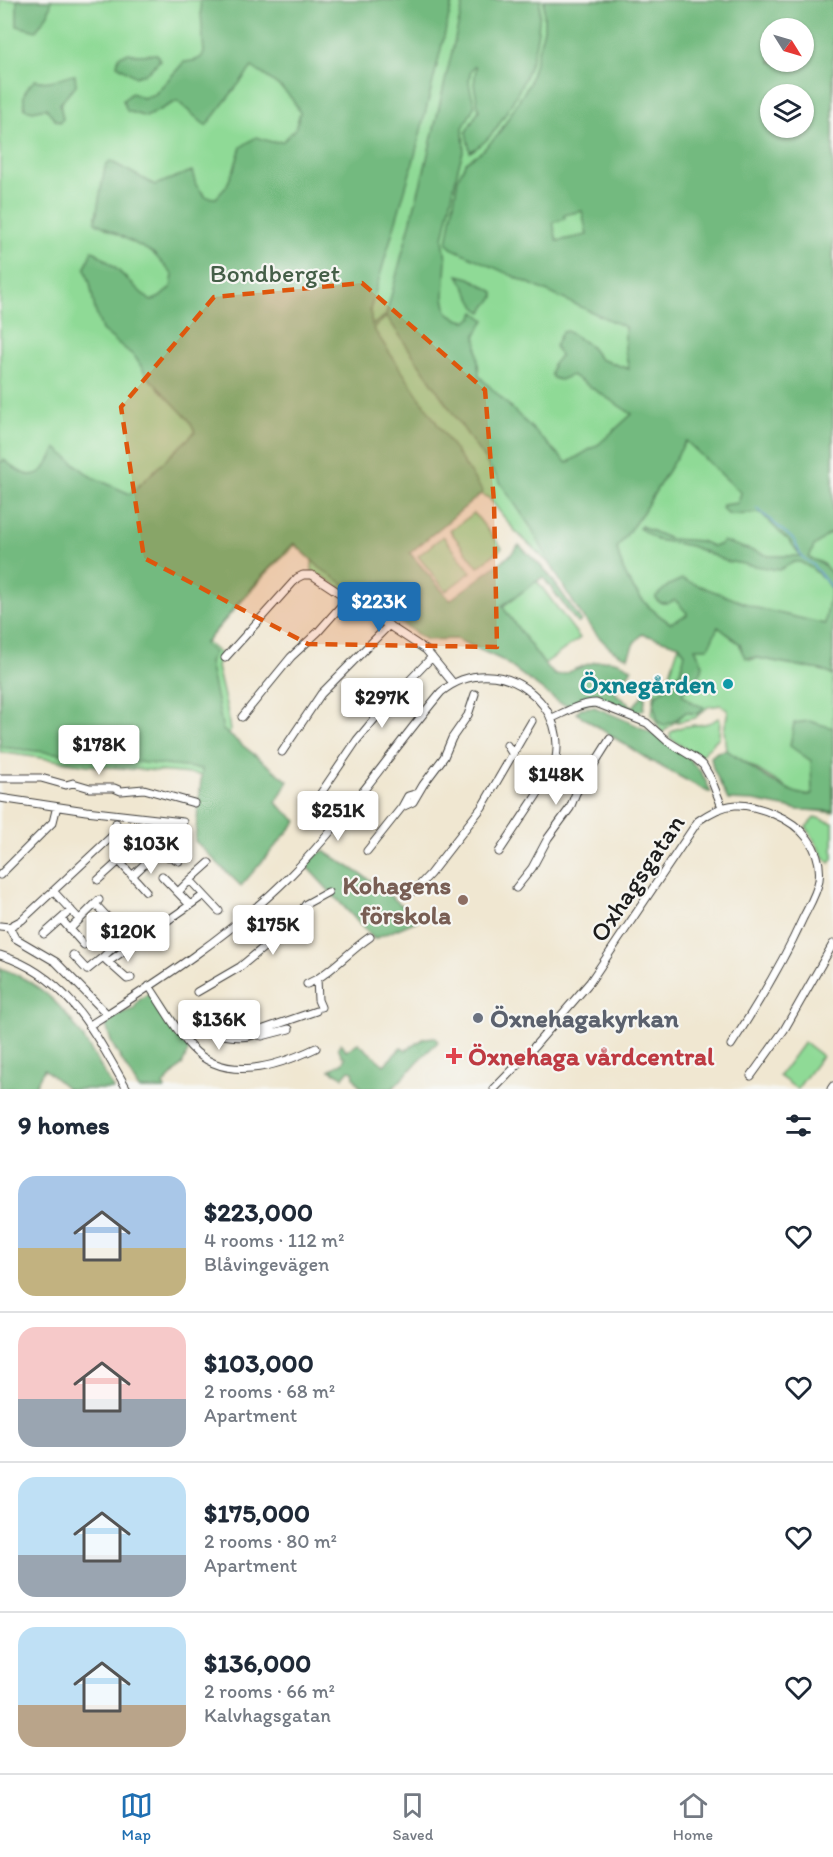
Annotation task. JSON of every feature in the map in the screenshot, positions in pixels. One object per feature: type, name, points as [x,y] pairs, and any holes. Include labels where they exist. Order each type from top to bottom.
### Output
[{"type":"street","points":[[225,658],[274,602],[303,575],[316,576],[426,650],[453,682]]},
{"type":"street","points":[[242,717],[291,657],[318,632],[348,598]]},
{"type":"street","points":[[282,752],[321,694],[389,625]]},
{"type":"street","points":[[321,793],[357,740],[387,704],[432,657]]},
{"type":"street","points":[[90,1025],[239,922],[288,878],[356,801],[441,692],[453,682],[471,675],[485,674],[507,678],[540,702],[552,718],[558,738],[558,749],[552,772],[499,852]]},
{"type":"street","points":[[367,851],[402,807],[410,805],[444,757],[452,738],[468,715],[475,694]]},
{"type":"street","points":[[552,718],[577,706],[596,703],[647,723],[667,741],[703,765],[722,807]]},
{"type":"street","points":[[414,891],[482,807],[532,721]]},
{"type":"street","points":[[516,888],[532,868],[548,838],[566,814],[576,793],[610,739]]},
{"type":"street","points":[[507,745],[513,755]]},
{"type":"street","points":[[0,778],[41,778],[66,785],[73,783],[90,788],[114,788],[121,791],[144,789],[194,803]]},
{"type":"street","points":[[0,798],[183,822]]},
{"type":"street","name":"Oxhagsgatan","points":[[494,1089],[527,1055],[590,982],[698,821],[722,807],[732,805],[754,807],[795,824],[811,842],[817,857],[819,880],[801,924],[771,980],[731,1045]]},
{"type":"street","points":[[0,874],[53,822],[56,810]]},
{"type":"street","points":[[0,926],[9,927],[22,920],[114,834],[116,823]]},
{"type":"street","points":[[98,880],[130,853],[173,857],[178,861]]},
{"type":"street","points":[[132,876],[154,855]]},
{"type":"street","points":[[119,861],[146,891]]},
{"type":"street","points":[[177,892],[208,863]]},
{"type":"street","points":[[162,876],[190,905]]},
{"type":"street","points":[[190,880],[219,911]]},
{"type":"street","points":[[53,891],[80,920]]},
{"type":"street","points":[[196,992],[240,967],[269,943],[280,929],[296,919],[306,904],[328,892]]},
{"type":"street","points":[[73,955],[87,970],[128,948],[204,895]]},
{"type":"street","points":[[69,929],[97,902],[109,924],[128,948]]},
{"type":"street","points":[[44,934],[70,910]]},
{"type":"street","points":[[61,919],[84,945]]},
{"type":"street","points":[[9,927],[15,938],[56,962],[107,1014]]},
{"type":"street","points":[[307,984],[331,970],[370,937]]},
{"type":"street","points":[[106,960],[121,940]]},
{"type":"street","points":[[256,942],[262,949]]},
{"type":"street","points":[[751,1076],[784,1030],[833,944]]},
{"type":"street","points":[[0,955],[47,977],[72,1001],[90,1025],[128,1089]]},
{"type":"street","points":[[106,960],[122,977],[131,978]]},
{"type":"street","points":[[258,1035],[264,1029],[318,1009],[317,979]]},
{"type":"street","points":[[149,986],[191,1046],[218,1065],[230,1068],[253,1068],[292,1058],[316,1048]]},
{"type":"street","points":[[215,1034],[262,1036],[289,1029]]},
{"type":"highlighted area","points":[[362,283],[485,390],[494,502],[497,647],[308,644],[144,558],[121,407],[214,297]]},
{"type":"green space","name":"Bondberget","points":[[0,0],[833,0],[833,652],[731,638],[740,644],[741,650],[750,660],[758,658],[825,671],[833,676],[833,813],[809,810],[808,796],[793,792],[726,750],[724,730],[728,711],[721,705],[708,707],[695,718],[673,723],[662,733],[652,714],[657,673],[669,676],[679,645],[685,653],[681,669],[673,682],[664,689],[676,721],[686,712],[693,714],[699,707],[682,694],[701,673],[703,665],[694,648],[621,619],[551,565],[515,531],[489,498],[476,492],[393,549],[426,598],[394,621],[319,574],[318,581],[312,578],[312,560],[295,545],[264,576],[206,642],[220,654],[217,667],[230,731],[224,761],[213,776],[89,765],[0,752]]},
{"type":"green space","points":[[17,0],[52,0],[48,14],[36,31],[17,26]]},
{"type":"green space","name":"Bondberget","points":[[200,0],[453,0],[414,159],[370,310],[372,325],[386,315],[425,167],[464,0],[540,0],[536,45],[522,85],[495,129],[482,144],[470,152],[466,132],[479,110],[474,85],[476,67],[474,66],[471,71],[470,86],[475,105],[463,128],[464,149],[443,239],[446,258],[444,297],[447,312],[460,320],[467,321],[473,317],[475,312],[485,320],[476,334],[479,376],[567,463],[599,444],[632,414],[572,375],[560,380],[553,378],[551,374],[553,364],[560,356],[555,346],[562,332],[567,331],[589,345],[600,359],[629,369],[625,351],[625,327],[451,248],[447,243],[458,178],[466,162],[482,151],[498,135],[529,84],[544,29],[544,0],[833,0],[833,531],[814,546],[809,558],[822,563],[833,575],[833,676],[825,671],[758,658],[746,658],[740,644],[718,627],[708,648],[695,648],[703,665],[701,673],[682,694],[692,703],[704,707],[698,714],[686,712],[667,724],[658,722],[654,705],[656,695],[676,678],[685,653],[679,645],[642,634],[634,643],[628,657],[615,652],[601,639],[573,602],[532,529],[387,317],[373,328],[483,492],[410,553],[450,600],[509,556],[519,545],[547,572],[581,620],[577,623],[543,577],[502,606],[544,664],[555,675],[605,660],[625,665],[632,669],[614,692],[633,707],[646,691],[644,709],[635,712],[602,701],[566,705],[560,703],[502,660],[456,639],[426,640],[320,568],[294,543],[262,576],[204,644],[214,653],[209,662],[223,730],[288,781],[276,803],[297,821],[241,886],[195,841],[202,769],[0,747],[0,463],[4,460],[22,473],[37,474],[45,467],[56,448],[90,476],[130,494],[195,432],[189,420],[148,377],[135,357],[102,330],[95,310],[85,268],[92,250],[108,261],[151,301],[160,297],[171,287],[173,275],[153,253],[95,222],[105,167],[110,161],[155,185],[192,171],[196,185],[206,197],[216,198],[226,187],[241,147],[256,137],[272,142],[283,141],[295,129],[300,113],[286,92],[252,67],[206,126],[177,101],[146,117],[127,111],[123,100],[132,93],[143,98],[155,94],[184,62],[193,61],[204,53]],"holes":[[[582,211],[587,235],[557,241],[553,222],[565,219],[564,215]],[[686,441],[741,493],[738,503],[723,505],[722,508],[732,515],[761,513],[788,539],[801,556],[769,556],[723,541],[719,545],[712,546],[701,541],[670,539],[641,526],[639,528],[657,540],[691,546],[726,561],[779,570],[794,562],[800,562],[824,579],[832,591],[825,624],[757,608],[682,579],[669,585],[656,596],[656,599],[663,603],[675,600],[687,613],[670,623],[635,591],[624,571],[617,548],[643,512]]]},
{"type":"green space","points":[[129,53],[157,54],[160,60],[148,72],[136,77],[117,65],[119,56]]},
{"type":"green space","points":[[75,75],[76,85],[60,104],[63,119],[60,122],[55,120],[46,108],[33,111],[25,109],[25,93],[35,80],[51,81]]},
{"type":"green space","points":[[458,275],[470,278],[494,292],[494,297],[482,312],[476,307]]},
{"type":"green space","points":[[474,513],[502,548],[478,567],[450,531]]},
{"type":"green space","points":[[443,536],[471,572],[446,591],[418,556]]},
{"type":"green space","points":[[537,581],[580,638],[544,664],[502,607]]},
{"type":"green space","points":[[594,707],[651,733],[678,750],[700,771],[711,792],[649,760],[576,713],[581,708]]},
{"type":"green space","points":[[718,718],[720,720],[719,737],[699,758],[670,738],[670,733],[676,729],[707,723]]},
{"type":"green space","points":[[809,721],[833,728],[833,811],[799,810],[754,801],[728,800],[713,768],[711,757],[717,752],[726,750],[781,786],[804,795],[812,794],[811,761],[790,746],[794,723]]},
{"type":"green space","points":[[815,817],[833,823],[833,859],[830,863],[823,856],[806,827]]},
{"type":"green space","points":[[324,851],[375,883],[418,919],[417,921],[374,939],[306,866]]},
{"type":"green space","points":[[0,968],[39,988],[55,1002],[80,1033],[114,1089],[68,1089],[44,1069],[34,1089],[0,1089]]},
{"type":"green space","points":[[149,993],[189,1049],[182,1065],[163,1085],[165,1089],[139,1089],[112,1044],[106,1026],[117,1015],[134,1009],[138,1001]]},
{"type":"green space","points":[[435,1037],[438,1042],[392,1089],[362,1089],[354,1078],[353,1071],[349,1070],[343,1077],[330,1070],[343,1062],[345,1057],[342,1056],[338,1047],[341,1043],[346,1051],[358,1043],[384,1065],[401,1048],[406,1050],[425,1038]]},
{"type":"green space","points":[[804,1042],[822,1056],[797,1089],[779,1076]]},
{"type":"waterway","points":[[756,508],[794,540],[801,556],[813,565],[833,590]]},
{"type":"place","name":"Öxnegården","points":[[728,684]]},
{"type":"place","name":"Kohagens förskola","points":[[463,900]]},
{"type":"place","name":"Öxnehagakyrkan","points":[[478,1018]]},
{"type":"place","name":"Öxnehaga vårdcentral","points":[[454,1056]]}]
